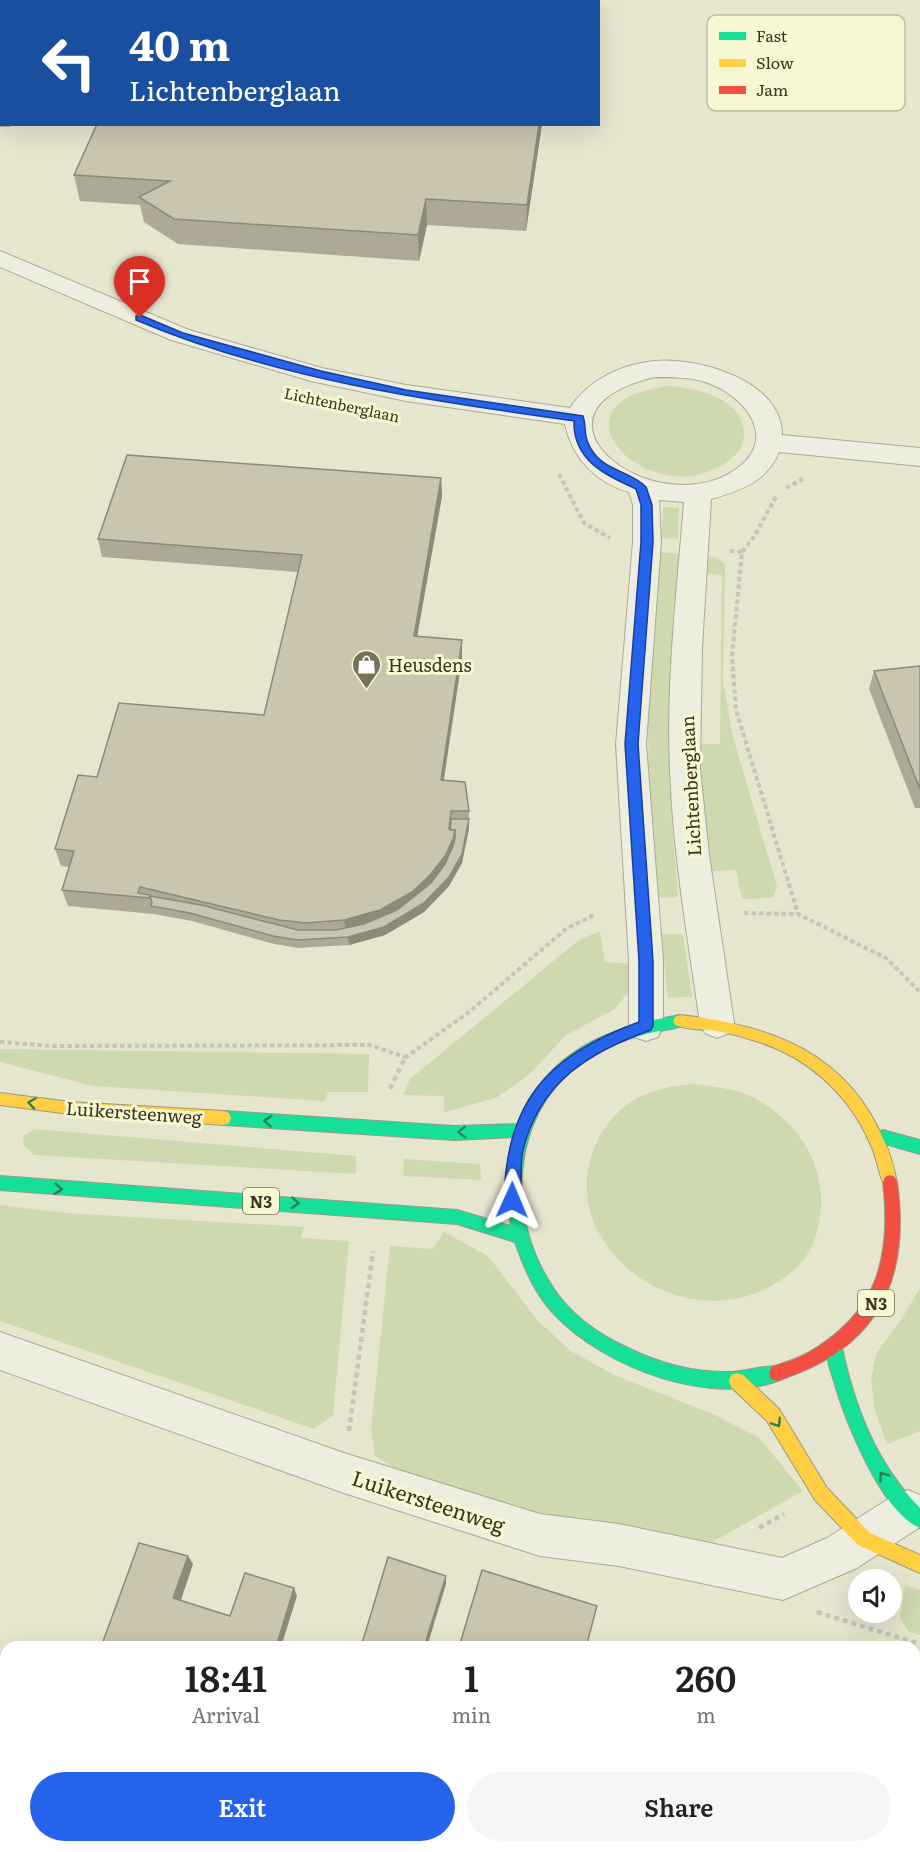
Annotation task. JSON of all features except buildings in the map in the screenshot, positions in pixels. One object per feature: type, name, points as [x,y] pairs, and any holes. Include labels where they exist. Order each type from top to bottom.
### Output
[{"type":"main road","name":"N3","points":[[680,1022],[717,1023],[757,1032],[795,1048],[831,1072],[860,1102],[883,1137],[897,1172],[903,1209],[905,1245],[888,1284],[865,1319],[834,1348],[804,1365],[771,1376],[737,1381],[679,1377],[624,1358],[577,1326],[540,1283],[519,1236],[512,1188],[512,1164],[521,1130],[541,1093],[570,1063],[605,1041],[646,1026],[680,1022]]},
{"type":"main road","name":"Luikersteenweg","points":[[0,1099],[70,1108],[454,1133],[521,1130]]},
{"type":"main road","points":[[883,1137],[920,1147]]},
{"type":"main road","name":"N3","points":[[0,1183],[457,1216],[519,1236]]},
{"type":"main road","name":"Luikersteenweg","points":[[834,1348],[837,1375],[875,1464],[914,1516]]},
{"type":"main road","points":[[737,1381],[773,1415],[821,1494],[864,1539],[920,1564]]},
{"type":"street","name":"Lichtenberglaan","points":[[0,258],[180,335],[320,375],[406,393],[579,418]]},
{"type":"street","points":[[655,369],[684,369],[714,376],[738,387],[753,399],[765,414],[769,428],[768,444],[763,458],[748,473],[732,483],[698,492],[674,494],[641,487],[608,472],[594,461],[583,446],[579,433],[579,418],[588,399],[605,384],[637,372],[655,369]]},
{"type":"street","points":[[768,444],[807,444],[920,458]]},
{"type":"street","points":[[641,487],[646,505],[647,542],[631,744],[646,961],[646,1026]]},
{"type":"street","name":"Lichtenberglaan","points":[[698,492],[684,722],[685,769],[693,855],[717,1023]]},
{"type":"street","name":"Luikersteenweg","points":[[0,1351],[344,1473],[540,1535],[619,1545],[783,1579],[842,1553],[864,1539],[914,1516]]},
{"type":"path","points":[[558,472],[584,523],[617,541],[647,542]]},
{"type":"path","points":[[798,914],[736,710],[732,656],[742,552],[754,537],[775,498],[787,487],[813,477]]},
{"type":"path","points":[[693,547],[742,552]]},
{"type":"path","points":[[744,913],[798,914],[886,958],[920,992]]},
{"type":"path","points":[[390,1090],[405,1057],[436,1038],[469,1012],[566,928],[596,915]]},
{"type":"path","points":[[0,1042],[53,1046],[369,1045],[405,1057]]},
{"type":"path","points":[[344,1473],[374,1247]]},
{"type":"green space","points":[[669,386],[704,392],[735,410],[741,420],[744,437],[740,449],[731,459],[698,475],[668,475],[641,466],[620,450],[610,431],[612,412],[631,396]]},
{"type":"green space","points":[[663,507],[679,508],[678,539],[662,538]]},
{"type":"green space","points":[[659,552],[679,554],[669,725],[671,812],[678,897],[658,898],[649,804],[648,720]]},
{"type":"green space","points":[[704,555],[717,558],[725,564],[723,681],[733,737],[777,886],[773,898],[742,899],[736,870],[711,871],[694,744],[720,744],[722,575],[701,573]]},
{"type":"green space","points":[[600,931],[605,962],[634,964],[629,991],[615,1009],[566,1035],[530,1074],[496,1098],[444,1112],[444,1096],[403,1095],[410,1079],[579,940]]},
{"type":"green space","points":[[661,934],[683,934],[692,997],[668,998]]},
{"type":"green space","points":[[0,1049],[369,1054],[368,1092],[328,1092],[325,1101],[93,1086],[0,1062]]},
{"type":"green space","points":[[695,1084],[728,1089],[760,1101],[789,1124],[809,1153],[816,1169],[821,1204],[818,1228],[810,1249],[801,1263],[777,1283],[751,1295],[723,1300],[694,1299],[666,1292],[641,1278],[618,1259],[600,1235],[592,1217],[587,1179],[596,1143],[606,1126],[634,1100],[648,1093]]},
{"type":"green space","points":[[35,1129],[356,1156],[356,1174],[34,1155],[24,1146],[23,1136]]},
{"type":"green space","points":[[404,1159],[480,1164],[481,1180],[403,1176]]},
{"type":"green space","points":[[0,1205],[65,1213],[304,1227],[301,1238],[349,1241],[333,1415],[314,1429],[0,1321]]},
{"type":"green space","points":[[444,1232],[488,1256],[537,1320],[571,1351],[614,1375],[717,1416],[759,1438],[803,1491],[700,1549],[571,1525],[405,1475],[375,1456],[371,1429],[390,1246],[433,1249]]},
{"type":"green space","points":[[920,1288],[920,1431],[887,1444],[875,1411],[871,1380],[876,1354],[901,1320]]},
{"type":"green space","points":[[905,1585],[920,1590],[920,1635],[909,1632],[902,1621]]},
{"type":"traffic: fast","points":[[680,1021],[652,1026],[599,1044],[574,1059],[550,1082],[532,1109],[520,1139],[514,1171],[515,1204],[521,1237],[532,1268],[559,1308],[593,1337],[620,1353],[664,1370],[695,1378],[728,1380],[777,1373]]},
{"type":"traffic: fast","points":[[224,1118],[454,1133],[521,1130]]},
{"type":"traffic: fast","points":[[883,1137],[920,1147]]},
{"type":"traffic: fast","points":[[0,1183],[457,1217],[519,1236]]},
{"type":"traffic: fast","points":[[834,1348],[846,1395],[864,1441],[888,1483],[920,1520]]},
{"type":"traffic: slow","points":[[680,1021],[718,1025],[754,1034],[787,1046],[816,1063],[841,1085],[862,1112],[879,1144],[890,1182]]},
{"type":"traffic: slow","points":[[0,1099],[70,1108],[224,1118]]},
{"type":"traffic: slow","points":[[737,1381],[773,1415],[821,1494],[864,1539],[920,1564]]},
{"type":"traffic: jam","points":[[777,1373],[808,1362],[834,1345],[856,1325],[874,1302],[886,1275],[893,1246],[894,1214],[890,1182]]},
{"type":"place","name":"Heusdens","points":[[367,690]]},
{"type":"route","points":[[140,318],[180,335],[320,375],[406,393],[579,418],[579,433],[583,446],[594,461],[625,482],[641,487],[646,505],[647,542],[631,744],[646,961],[646,1026],[605,1041],[570,1063],[541,1093],[521,1130],[512,1164],[512,1200]]}]
